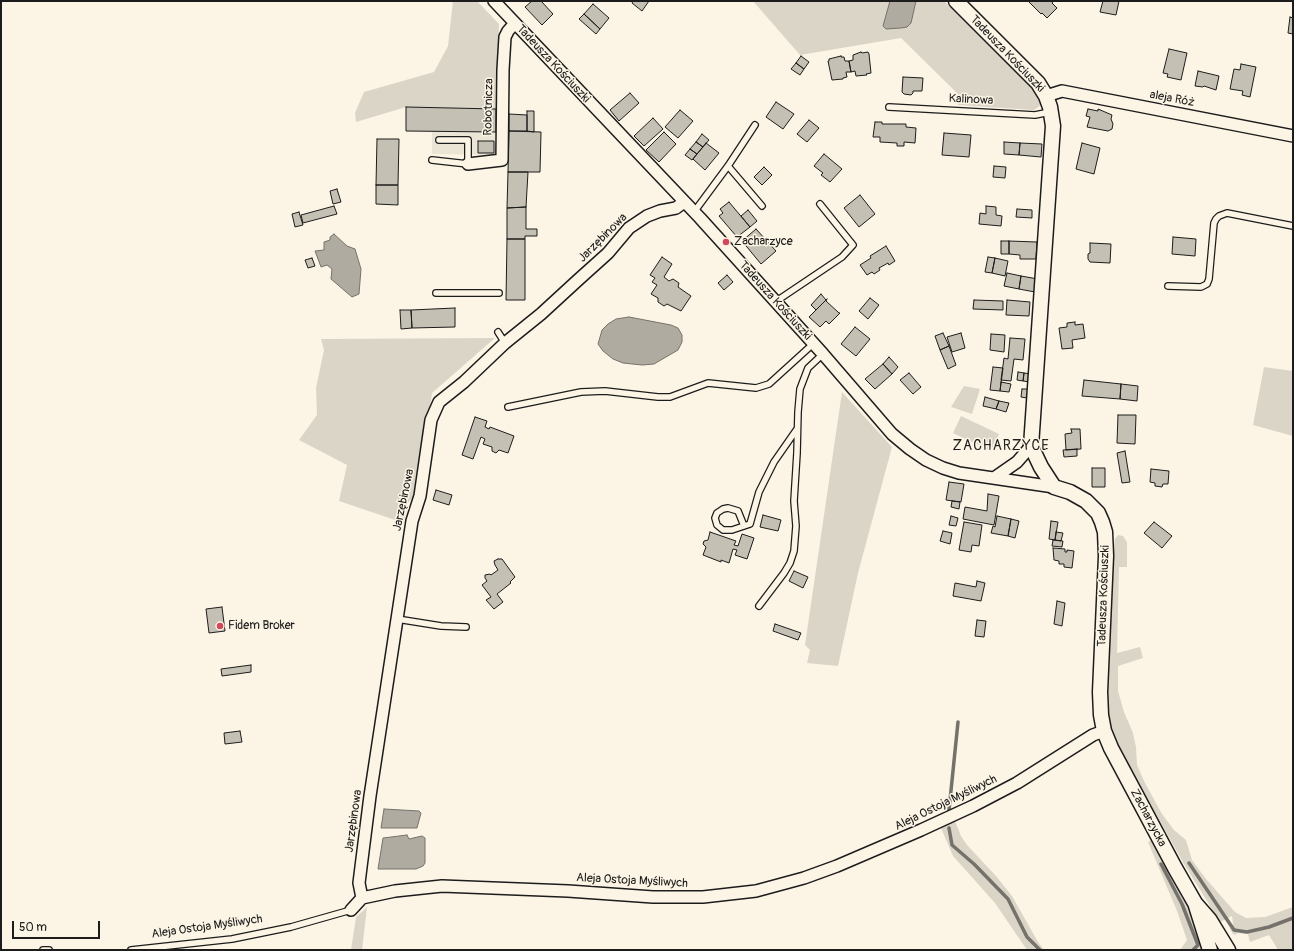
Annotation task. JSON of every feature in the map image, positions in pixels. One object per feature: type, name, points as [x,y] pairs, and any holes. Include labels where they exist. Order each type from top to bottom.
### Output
[{"type":"street","name":"Tadeusza Kościuszki","points":[[494,1],[694,212],[823,354],[892,434],[926,460],[943,468],[959,473],[1054,487],[1070,492],[1086,501],[1098,513],[1105,532],[1106,556],[1100,692],[1101,715],[1104,731]]},
{"type":"street","name":"Tadeusza Kościuszki","points":[[956,1],[1038,83],[1046,96],[1052,112],[1053,126],[1031,446],[1041,467],[1054,487]]},
{"type":"street","name":"Robotnicza","points":[[468,164],[502,160],[505,37],[515,23]]},
{"type":"street","name":"aleja Róż","points":[[1046,96],[1062,92],[1293,136]]},
{"type":"street","name":"Jarzębinowa","points":[[362,898],[359,883],[360,867],[412,521],[420,496],[431,420],[440,402],[464,382],[505,342],[541,314],[603,257],[629,228],[647,216],[660,210],[676,208],[684,202]]},
{"type":"street","points":[[994,478],[1017,462],[1031,446]]},
{"type":"street","name":"Aleja Ostoja Myśliwych","points":[[351,910],[362,898],[395,891],[442,886],[568,891],[653,897],[703,897],[756,891],[804,878],[921,830],[973,806],[1017,782],[1093,735],[1104,731]]},
{"type":"street","name":"Zacharzycka","points":[[1104,731],[1111,748],[1195,903],[1209,919],[1228,950]]},
{"type":"street","name":"Zacharzycka","points":[[1195,903],[1210,950]]},
{"type":"lane","name":"Kalinowa","points":[[889,107],[1035,115],[1052,112]]},
{"type":"lane","points":[[694,212],[728,166],[755,125]]},
{"type":"lane","points":[[432,160],[468,164],[468,140],[439,140]]},
{"type":"lane","points":[[728,166],[762,206]]},
{"type":"lane","points":[[775,302],[842,257],[853,245],[820,204]]},
{"type":"lane","points":[[1168,286],[1201,287],[1207,284],[1209,279],[1214,223],[1219,216],[1227,213],[1293,226]]},
{"type":"lane","points":[[436,293],[499,293]]},
{"type":"lane","points":[[498,332],[505,342]]},
{"type":"lane","points":[[508,407],[581,392],[605,391],[670,397],[708,384],[756,388],[769,384],[813,344]]},
{"type":"lane","points":[[759,606],[784,573],[794,551],[796,526],[794,501],[800,389],[808,368],[823,354]]},
{"type":"lane","points":[[744,526],[738,511],[728,508],[717,513],[715,518],[717,525],[723,530],[732,530],[744,526],[750,524],[759,492],[774,462],[798,428]]},
{"type":"lane","points":[[397,619],[441,626],[466,627]]},
{"type":"lane","name":"Aleja Ostoja Myśliwych","points":[[131,950],[232,939],[291,927],[351,910]]},
{"type":"lane","points":[[42,950],[49,950]]},
{"type":"shaded area","points":[[453,1],[477,1],[499,24],[496,109],[406,107],[356,122],[355,113],[364,92],[434,72],[448,46]]},
{"type":"shaded area","points":[[753,1],[944,1],[1035,91],[1041,105],[1034,110],[958,105],[958,94],[901,38],[800,55]]},
{"type":"shaded area","points":[[890,1],[916,1],[911,23],[907,27],[886,29],[883,26]]},
{"type":"shaded area","points":[[406,107],[496,109],[495,155],[432,154],[432,131],[406,131]]},
{"type":"shaded area","points":[[334,234],[347,246],[355,249],[361,269],[359,294],[352,297],[331,279],[332,269],[327,265],[321,267],[315,251],[324,250],[324,242],[330,240],[330,237]]},
{"type":"shaded area","points":[[629,317],[671,325],[678,328],[682,335],[682,342],[678,350],[654,364],[642,365],[623,363],[613,359],[603,351],[598,344],[602,330],[616,319]]},
{"type":"shaded area","points":[[495,338],[432,393],[419,491],[407,504],[404,523],[339,501],[347,465],[299,440],[317,415],[316,388],[324,350],[321,339]]},
{"type":"shaded area","points":[[1264,367],[1293,371],[1293,436],[1253,425]]},
{"type":"shaded area","points":[[964,386],[980,389],[972,414],[951,407]]},
{"type":"shaded area","points":[[842,392],[892,447],[858,573],[838,666],[807,663],[810,650],[805,645]]},
{"type":"shaded area","points":[[961,416],[999,434],[991,451],[953,433]]},
{"type":"shaded area","points":[[1118,535],[1123,536],[1127,542],[1127,567],[1119,567],[1117,653],[1140,647],[1143,658],[1118,666],[1118,691],[1124,712],[1133,733],[1136,747],[1137,765],[1162,814],[1174,830],[1186,840],[1192,860],[1206,879],[1235,912],[1246,918],[1265,917],[1293,907],[1293,950],[1278,950],[1269,935],[1250,942],[1248,934],[1233,934],[1230,929],[1233,924],[1232,916],[1220,922],[1184,864],[1156,814],[1153,816],[1121,757],[1109,725],[1107,711],[1113,553],[1115,539]]},
{"type":"shaded area","points":[[384,809],[419,811],[421,813],[417,828],[381,828]]},
{"type":"shaded area","points":[[955,821],[961,836],[967,845],[996,876],[1012,896],[1044,950],[1027,950],[995,903],[953,856],[941,828]]},
{"type":"shaded area","points":[[407,835],[409,839],[422,836],[425,838],[425,863],[423,866],[416,869],[378,869],[383,838]]},
{"type":"shaded area","points":[[1154,839],[1190,906],[1207,950],[1180,950],[1187,940],[1177,911],[1148,842]]},
{"type":"shaded area","points":[[367,907],[362,950],[351,950],[356,917]]},
{"type":"building","points":[[532,1],[541,1],[553,14],[542,25],[525,7]]},
{"type":"building","points":[[633,1],[649,1],[642,11],[632,3]]},
{"type":"building","points":[[1028,1],[1052,1],[1057,8],[1047,18]]},
{"type":"building","points":[[1103,1],[1119,1],[1116,15],[1100,12]]},
{"type":"building","points":[[593,4],[609,18],[600,29],[584,14]]},
{"type":"building","points":[[584,14],[600,29],[596,34],[579,19]]},
{"type":"building","points":[[1290,17],[1293,18],[1293,34],[1288,33]]},
{"type":"building","points":[[1169,49],[1187,53],[1181,80],[1167,77],[1168,74],[1163,73]]},
{"type":"building","points":[[861,52],[868,52],[869,54],[871,73],[856,76],[855,71],[851,72],[849,61],[853,60],[853,55]]},
{"type":"building","points":[[801,56],[809,62],[804,69],[796,63]]},
{"type":"building","points":[[841,56],[844,57],[845,61],[849,61],[851,72],[846,72],[847,77],[843,79],[832,80],[828,61],[829,59]]},
{"type":"building","points":[[796,63],[804,69],[800,75],[791,69]]},
{"type":"building","points":[[1241,64],[1256,67],[1250,97],[1242,95],[1243,91],[1230,89],[1234,69],[1240,70]]},
{"type":"building","points":[[1198,71],[1219,76],[1216,90],[1204,86],[1195,86]]},
{"type":"building","points":[[903,77],[923,78],[922,91],[913,91],[911,95],[904,94],[902,92]]},
{"type":"building","points":[[630,93],[639,103],[619,121],[610,110]]},
{"type":"building","points":[[776,102],[794,114],[783,129],[766,117]]},
{"type":"building","points":[[406,107],[496,109],[496,132],[406,131]]},
{"type":"building","points":[[1088,109],[1098,111],[1098,109],[1112,115],[1112,129],[1108,131],[1087,127],[1090,117],[1086,116]]},
{"type":"building","points":[[680,110],[693,121],[678,138],[665,127]]},
{"type":"building","points":[[527,111],[534,111],[534,132],[527,131]]},
{"type":"building","points":[[509,114],[527,115],[527,131],[509,131]]},
{"type":"building","points":[[653,118],[663,129],[644,146],[634,136]]},
{"type":"building","points":[[809,120],[819,128],[807,142],[797,134]]},
{"type":"building","points":[[875,122],[882,122],[882,124],[906,124],[906,127],[916,128],[915,143],[904,142],[904,146],[897,146],[897,143],[880,142],[880,137],[873,137]]},
{"type":"building","points":[[509,131],[541,132],[540,172],[508,172]]},
{"type":"building","points":[[664,132],[676,144],[659,162],[646,150]]},
{"type":"building","points":[[944,133],[971,135],[969,157],[942,155]]},
{"type":"building","points":[[702,134],[709,140],[703,147],[696,142]]},
{"type":"building","points":[[377,139],[399,139],[398,185],[376,185]]},
{"type":"building","points":[[478,141],[494,141],[494,153],[478,153]]},
{"type":"building","points":[[696,142],[703,147],[697,154],[690,149]]},
{"type":"building","points":[[1004,142],[1020,143],[1019,155],[1004,154]]},
{"type":"building","points":[[706,143],[719,153],[705,170],[693,159]]},
{"type":"building","points":[[1020,143],[1042,144],[1041,157],[1019,155]]},
{"type":"building","points":[[1082,143],[1100,148],[1094,174],[1076,169]]},
{"type":"building","points":[[690,149],[697,154],[692,160],[685,155]]},
{"type":"building","points":[[824,154],[842,169],[830,182],[821,175],[823,173],[814,166]]},
{"type":"building","points":[[994,166],[1006,167],[1005,178],[993,177]]},
{"type":"building","points":[[764,167],[772,175],[762,185],[754,177]]},
{"type":"building","points":[[508,172],[528,172],[526,207],[507,208]]},
{"type":"building","points":[[376,185],[398,185],[398,205],[376,204]]},
{"type":"building","points":[[337,189],[341,202],[333,204],[330,191]]},
{"type":"building","points":[[860,195],[875,214],[859,227],[844,208]]},
{"type":"building","points":[[729,202],[750,227],[737,237],[719,216],[723,213],[720,209]]},
{"type":"building","points":[[334,206],[337,214],[303,223],[301,215]]},
{"type":"building","points":[[986,206],[996,207],[996,215],[1002,216],[1001,226],[979,224],[980,213],[986,214]]},
{"type":"building","points":[[526,207],[526,229],[537,229],[537,236],[525,236],[525,239],[507,239],[507,208]]},
{"type":"building","points":[[1017,209],[1032,210],[1032,218],[1016,217]]},
{"type":"building","points":[[748,210],[757,221],[750,227],[741,216]]},
{"type":"building","points":[[299,212],[303,225],[295,227],[292,214]]},
{"type":"building","points":[[756,229],[776,251],[761,264],[742,241]]},
{"type":"building","points":[[1173,237],[1196,239],[1195,256],[1172,254]]},
{"type":"building","points":[[507,239],[525,239],[525,300],[506,300]]},
{"type":"building","points":[[1001,241],[1009,241],[1009,254],[1001,254]]},
{"type":"building","points":[[1009,241],[1037,242],[1036,259],[1020,259],[1020,255],[1009,254]]},
{"type":"building","points":[[1090,243],[1111,244],[1110,263],[1090,262],[1088,259],[1088,254],[1090,253]]},
{"type":"building","points":[[886,246],[895,261],[889,265],[888,263],[879,268],[880,270],[874,274],[872,272],[867,275],[860,265],[871,258],[870,256]]},
{"type":"building","points":[[662,257],[672,264],[664,277],[669,281],[673,279],[679,283],[678,287],[691,296],[681,311],[667,304],[664,306],[658,302],[658,298],[651,294],[657,285],[652,282],[655,278],[650,275]]},
{"type":"building","points":[[988,257],[995,258],[992,273],[985,272]]},
{"type":"building","points":[[312,258],[315,266],[308,268],[305,260]]},
{"type":"building","points":[[995,258],[1008,261],[1005,276],[992,273]]},
{"type":"building","points":[[1007,273],[1021,276],[1019,289],[1004,286]]},
{"type":"building","points":[[727,275],[733,282],[724,290],[718,283]]},
{"type":"building","points":[[1021,276],[1038,279],[1035,292],[1019,289]]},
{"type":"building","points":[[821,294],[826,300],[816,310],[811,305]]},
{"type":"building","points":[[870,298],[879,305],[868,319],[859,311]]},
{"type":"building","points":[[827,299],[826,301],[840,313],[829,324],[826,321],[820,327],[809,317]]},
{"type":"building","points":[[974,300],[1003,301],[1003,310],[973,309]]},
{"type":"building","points":[[1007,300],[1030,302],[1029,316],[1006,315]]},
{"type":"building","points":[[455,308],[455,327],[412,328],[411,310]]},
{"type":"building","points":[[400,310],[411,310],[412,328],[401,329]]},
{"type":"building","points":[[1075,322],[1075,325],[1083,324],[1085,338],[1072,340],[1073,348],[1062,349],[1059,328],[1067,327],[1067,323]]},
{"type":"building","points":[[855,327],[870,339],[856,356],[841,344]]},
{"type":"building","points":[[943,333],[949,346],[940,350],[935,336]]},
{"type":"building","points":[[961,333],[965,348],[952,352],[947,337]]},
{"type":"building","points":[[991,334],[1005,335],[1004,352],[990,350]]},
{"type":"building","points":[[1010,338],[1025,339],[1023,360],[1014,359],[1011,381],[1001,380],[1004,358],[1008,359]]},
{"type":"building","points":[[949,346],[956,365],[948,369],[940,350]]},
{"type":"building","points":[[889,357],[898,367],[892,374],[883,364]]},
{"type":"building","points":[[883,364],[892,374],[875,389],[865,379]]},
{"type":"building","points":[[993,367],[1003,368],[1000,391],[990,390]]},
{"type":"building","points":[[1018,372],[1024,373],[1023,381],[1017,380]]},
{"type":"building","points":[[909,373],[921,387],[913,394],[900,380]]},
{"type":"building","points":[[1024,373],[1031,374],[1030,382],[1023,381]]},
{"type":"building","points":[[1084,380],[1121,384],[1120,399],[1082,396]]},
{"type":"building","points":[[1001,382],[1011,384],[1009,392],[1000,391]]},
{"type":"building","points":[[1121,384],[1138,386],[1137,401],[1120,399]]},
{"type":"building","points":[[1022,389],[1028,389],[1027,398],[1021,397]]},
{"type":"building","points":[[985,397],[999,401],[996,409],[983,406]]},
{"type":"building","points":[[999,401],[1009,403],[1006,412],[996,409]]},
{"type":"building","points":[[1118,415],[1136,415],[1135,444],[1117,443]]},
{"type":"building","points":[[475,417],[487,421],[485,427],[489,429],[490,427],[514,436],[508,453],[499,450],[496,453],[492,451],[492,447],[483,444],[485,439],[481,437],[473,459],[462,455]]},
{"type":"building","points":[[1071,429],[1080,429],[1081,449],[1066,450],[1065,434],[1072,433]]},
{"type":"building","points":[[1077,449],[1077,456],[1064,457],[1063,450]]},
{"type":"building","points":[[1125,451],[1130,482],[1122,483],[1117,453]]},
{"type":"building","points":[[1092,468],[1105,468],[1105,487],[1092,487]]},
{"type":"building","points":[[1151,469],[1169,471],[1168,484],[1163,484],[1162,487],[1155,486],[1155,483],[1150,482]]},
{"type":"building","points":[[949,482],[964,484],[961,502],[946,500]]},
{"type":"building","points":[[436,490],[452,495],[449,505],[433,500]]},
{"type":"building","points":[[988,494],[999,496],[994,525],[963,519],[965,507],[987,511]]},
{"type":"building","points":[[952,501],[960,502],[959,509],[951,507]]},
{"type":"building","points":[[763,515],[781,520],[778,531],[760,527]]},
{"type":"building","points":[[951,516],[958,518],[956,526],[949,525]]},
{"type":"building","points":[[997,516],[1011,519],[1008,536],[991,533],[993,526],[995,527]]},
{"type":"building","points":[[1011,519],[1019,521],[1015,538],[1008,536]]},
{"type":"building","points":[[1051,521],[1058,522],[1055,540],[1049,539]]},
{"type":"building","points":[[964,522],[982,525],[979,546],[972,545],[971,552],[959,550]]},
{"type":"building","points":[[1154,522],[1172,536],[1162,548],[1144,533]]},
{"type":"building","points":[[943,531],[952,533],[950,544],[940,541]]},
{"type":"building","points":[[710,532],[736,541],[734,545],[738,546],[742,534],[754,538],[747,559],[735,555],[737,550],[733,549],[729,563],[721,560],[721,562],[703,555],[706,547],[703,544],[704,541],[708,540]]},
{"type":"building","points":[[1056,532],[1063,533],[1061,541],[1055,540]]},
{"type":"building","points":[[1053,540],[1063,541],[1062,547],[1052,546]]},
{"type":"building","points":[[1053,548],[1065,549],[1065,552],[1067,552],[1067,550],[1074,551],[1072,568],[1064,567],[1064,564],[1059,564],[1059,561],[1054,560]]},
{"type":"building","points":[[502,559],[515,577],[510,582],[511,583],[497,594],[503,602],[494,609],[486,600],[491,597],[482,585],[487,581],[485,575],[491,575],[498,570],[494,561]]},
{"type":"building","points":[[794,571],[808,577],[803,588],[789,581]]},
{"type":"building","points":[[977,581],[985,583],[981,601],[953,596],[955,583],[976,587]]},
{"type":"building","points":[[1057,601],[1065,603],[1062,626],[1054,624]]},
{"type":"building","points":[[222,607],[225,631],[209,633],[206,609]]},
{"type":"building","points":[[977,620],[986,621],[984,637],[975,636]]},
{"type":"building","points":[[775,624],[801,633],[798,640],[773,631]]},
{"type":"building","points":[[251,665],[251,672],[222,676],[221,669]]},
{"type":"building","points":[[240,731],[242,742],[225,744],[224,733]]},
{"type":"waterway","points":[[949,810],[958,722]]},
{"type":"waterway","points":[[949,828],[952,845],[974,864],[1008,899],[1027,937],[1040,950]]},
{"type":"waterway","points":[[1189,863],[1234,930],[1247,932],[1269,927],[1293,918]]},
{"type":"waterway","points":[[1161,864],[1182,904],[1198,945],[1193,950]]},
{"type":"place","name":"Zacharzyce","points":[[726,242]]},
{"type":"place","name":"Fidem Broker","points":[[220,626]]},
{"type":"district","name":"ZACHARZYCE","points":[[1001,446]]}]
